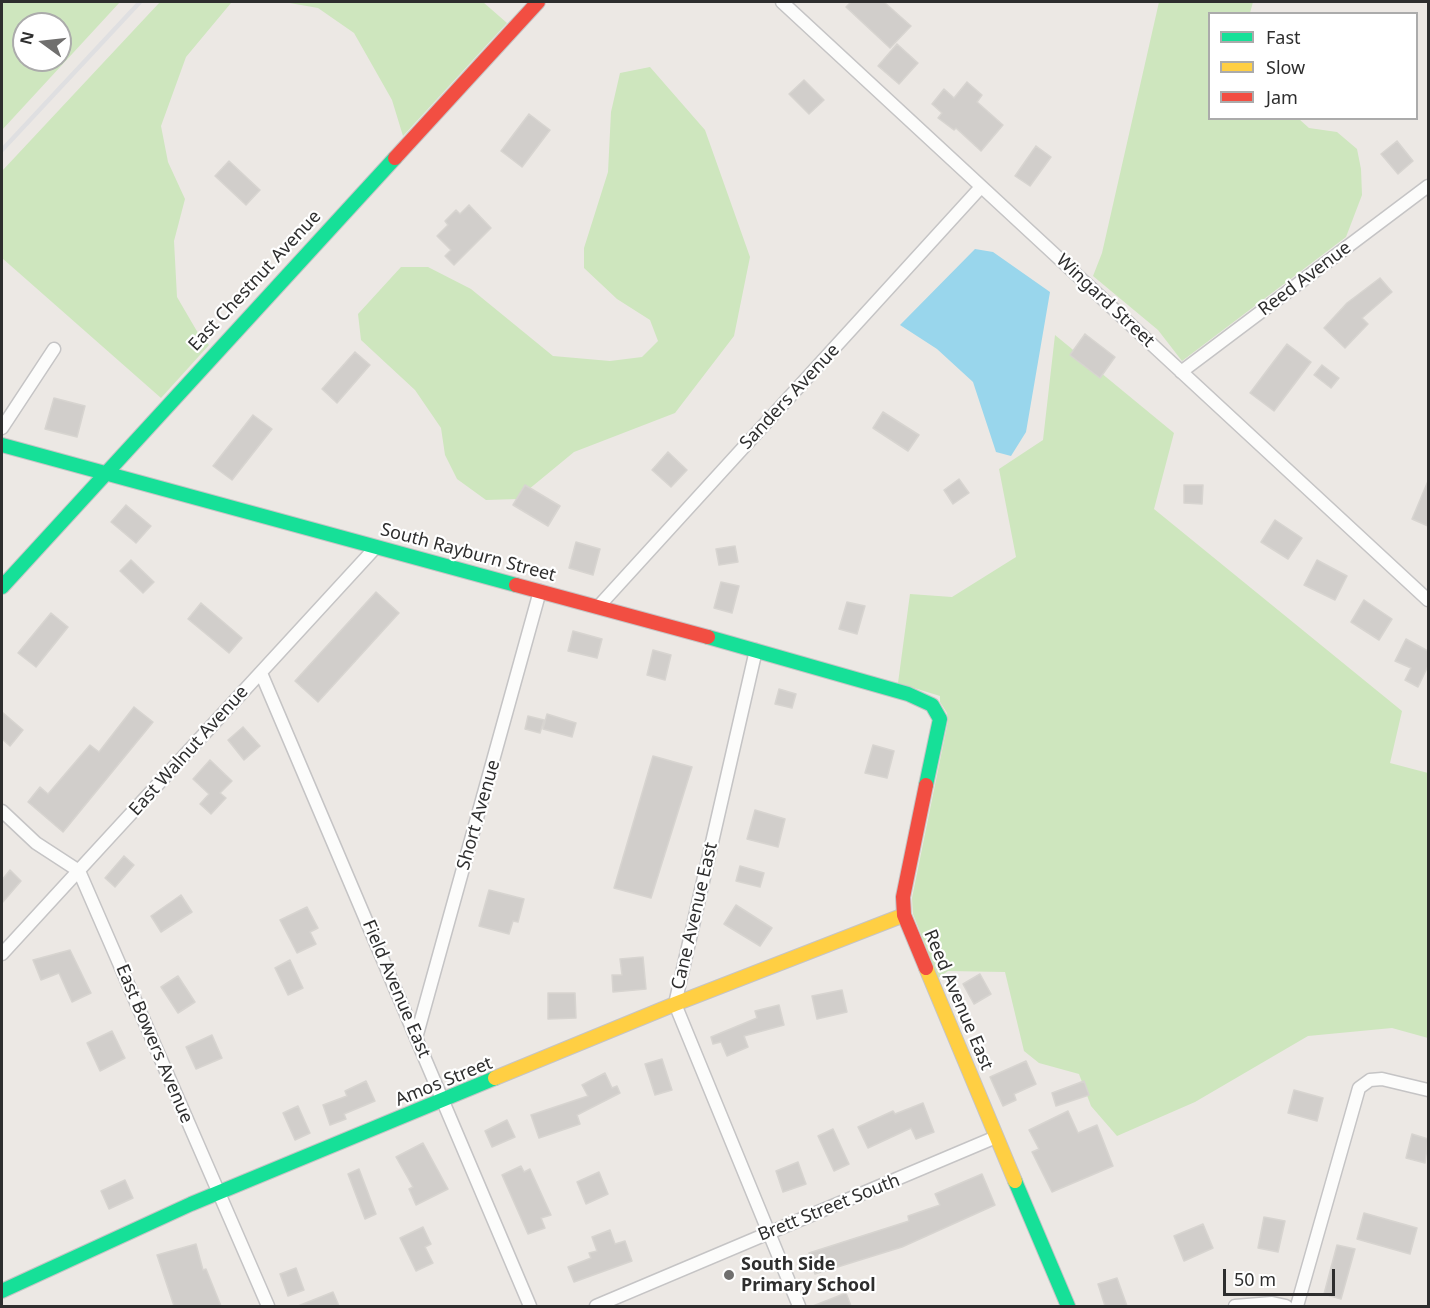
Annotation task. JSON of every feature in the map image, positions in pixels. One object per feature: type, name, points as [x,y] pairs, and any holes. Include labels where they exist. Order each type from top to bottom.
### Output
[{"type":"street","name":"East Chestnut Avenue","points":[[2,587],[538,2]]},
{"type":"street","name":"Wingard Street","points":[[782,2],[1428,600]]},
{"type":"street","name":"Reed Avenue","points":[[1182,372],[1428,186]]},
{"type":"street","name":"Sanders Avenue","points":[[598,608],[981,187]]},
{"type":"street","points":[[2,428],[54,349]]},
{"type":"street","name":"South Rayburn Street","points":[[2,445],[756,650],[924,700]]},
{"type":"street","name":"East Walnut Avenue","points":[[2,954],[376,547]]},
{"type":"street","name":"Short Avenue","points":[[416,1038],[540,591]]},
{"type":"street","name":"Cane Avenue East","points":[[756,650],[675,1004],[799,1306]]},
{"type":"street","name":"Field Avenue East","points":[[261,673],[530,1306]]},
{"type":"street","name":"Reed Avenue East","points":[[924,700],[932,705],[939,719],[903,897],[904,915],[1068,1306]]},
{"type":"street","points":[[2,811],[36,843],[79,871]]},
{"type":"street","name":"East Bowers Avenue","points":[[79,871],[268,1306]]},
{"type":"street","name":"Amos Street","points":[[2,1291],[218,1194],[675,1004],[904,915]]},
{"type":"street","points":[[1297,1306],[1357,1093],[1366,1082],[1388,1079],[1428,1090]]},
{"type":"street","name":"Brett Street South","points":[[596,1306],[996,1137]]},
{"type":"street","points":[[1235,1306],[1272,1303],[1286,1306]]},
{"type":"green space","points":[[2,2],[120,2],[72,54],[72,12],[12,12],[12,72],[55,72],[2,130]]},
{"type":"green space","points":[[160,2],[250,2],[231,3],[186,57],[161,126],[168,162],[185,199],[174,241],[177,297],[198,333],[209,345],[161,398],[2,258],[2,171]]},
{"type":"green space","points":[[284,2],[483,2],[507,23],[403,136],[392,100],[354,33],[318,8]]},
{"type":"green space","points":[[1159,2],[1253,2],[1250,12],[1208,12],[1208,120],[1300,120],[1309,128],[1337,132],[1357,149],[1361,169],[1362,195],[1346,237],[1182,361],[1158,330],[1093,276],[1102,253]]},
{"type":"green space","points":[[650,67],[705,130],[750,257],[734,336],[675,413],[574,452],[517,499],[486,500],[457,479],[445,455],[441,428],[415,390],[361,340],[358,314],[401,267],[428,267],[471,289],[553,356],[610,361],[642,357],[658,341],[650,320],[617,299],[584,268],[584,248],[608,172],[611,112],[620,73]]},
{"type":"green space","points":[[1055,335],[1174,433],[1154,509],[1402,711],[1390,763],[1428,773],[1428,1038],[1392,1028],[1308,1036],[1195,1102],[1117,1136],[1091,1106],[1079,1074],[1039,1063],[1024,1051],[1005,972],[948,971],[938,978],[913,914],[912,898],[948,721],[947,713],[940,702],[940,696],[898,683],[910,594],[952,597],[1016,557],[999,469],[1043,440]]},
{"type":"water","points":[[975,249],[993,252],[1050,292],[1026,432],[1011,456],[996,452],[973,382],[937,349],[900,325]]},
{"type":"building","points":[[851,2],[884,2],[911,26],[890,48],[846,7]]},
{"type":"building","points":[[897,44],[918,63],[899,84],[878,66]]},
{"type":"building","points":[[804,80],[824,100],[809,114],[789,94]]},
{"type":"building","points":[[967,82],[982,95],[977,102],[1003,125],[981,151],[956,128],[954,130],[938,118],[942,113],[932,104],[944,89],[954,98]]},
{"type":"building","points":[[529,114],[550,130],[522,167],[501,151]]},
{"type":"building","points":[[1397,141],[1413,161],[1398,174],[1381,154]]},
{"type":"building","points":[[1036,146],[1051,157],[1030,186],[1015,176]]},
{"type":"building","points":[[229,161],[260,190],[246,205],[215,176]]},
{"type":"building","points":[[469,205],[491,228],[454,265],[445,256],[451,250],[437,236],[448,225],[445,221],[456,210],[460,214]]},
{"type":"building","points":[[1380,278],[1392,292],[1362,318],[1368,324],[1345,348],[1324,328],[1347,303]]},
{"type":"building","points":[[1085,334],[1115,357],[1100,378],[1070,355]]},
{"type":"building","points":[[1287,344],[1311,362],[1274,411],[1250,393]]},
{"type":"building","points":[[355,352],[370,365],[337,403],[322,389]]},
{"type":"building","points":[[1322,365],[1339,378],[1331,388],[1314,375]]},
{"type":"building","points":[[54,398],[85,406],[77,437],[45,429]]},
{"type":"building","points":[[883,412],[919,435],[908,451],[873,428]]},
{"type":"building","points":[[253,415],[272,429],[232,480],[213,466]]},
{"type":"building","points":[[668,452],[687,470],[671,487],[652,470]]},
{"type":"building","points":[[959,479],[969,493],[953,504],[944,490]]},
{"type":"building","points":[[1428,481],[1428,526],[1412,519]]},
{"type":"building","points":[[525,485],[560,506],[548,526],[513,505]]},
{"type":"building","points":[[1184,485],[1203,485],[1202,504],[1184,503]]},
{"type":"building","points":[[126,505],[151,526],[136,543],[111,522]]},
{"type":"building","points":[[1275,520],[1302,538],[1288,559],[1261,542]]},
{"type":"building","points":[[576,542],[600,549],[593,575],[569,568]]},
{"type":"building","points":[[735,546],[738,562],[719,565],[716,549]]},
{"type":"building","points":[[131,560],[154,582],[143,593],[120,571]]},
{"type":"building","points":[[1317,560],[1347,576],[1335,600],[1304,585]]},
{"type":"building","points":[[721,582],[739,586],[732,613],[714,608]]},
{"type":"building","points":[[376,592],[399,613],[318,702],[295,681]]},
{"type":"building","points":[[1364,600],[1392,619],[1379,640],[1351,622]]},
{"type":"building","points":[[847,602],[865,606],[857,634],[839,629]]},
{"type":"building","points":[[201,603],[242,638],[229,653],[188,619]]},
{"type":"building","points":[[51,613],[68,627],[36,667],[18,653]]},
{"type":"building","points":[[573,631],[602,639],[597,658],[568,651]]},
{"type":"building","points":[[1406,639],[1428,651],[1428,666],[1418,687],[1405,680],[1411,668],[1395,661]]},
{"type":"building","points":[[653,650],[671,655],[665,680],[647,675]]},
{"type":"building","points":[[779,689],[796,694],[792,708],[775,704]]},
{"type":"building","points":[[134,707],[153,722],[63,832],[28,802],[40,787],[48,794],[90,745],[99,752]]},
{"type":"building","points":[[2,712],[23,730],[10,746],[2,739]]},
{"type":"building","points":[[547,714],[576,723],[572,737],[543,729]]},
{"type":"building","points":[[528,716],[544,720],[540,733],[525,729]]},
{"type":"building","points":[[243,727],[260,746],[244,760],[228,740]]},
{"type":"building","points":[[873,745],[894,751],[887,778],[865,773]]},
{"type":"building","points":[[653,756],[692,767],[651,898],[614,888]]},
{"type":"building","points":[[210,760],[232,781],[220,793],[226,798],[211,814],[200,804],[209,794],[193,779]]},
{"type":"building","points":[[755,810],[785,819],[778,847],[747,839]]},
{"type":"building","points":[[124,856],[134,865],[115,887],[105,878]]},
{"type":"building","points":[[740,866],[764,873],[760,887],[736,881]]},
{"type":"building","points":[[10,870],[21,881],[2,903],[2,880]]},
{"type":"building","points":[[489,890],[524,899],[518,922],[513,921],[509,934],[479,926]]},
{"type":"building","points":[[181,895],[192,912],[161,932],[151,916]]},
{"type":"building","points":[[736,905],[772,928],[760,946],[724,924]]},
{"type":"building","points":[[307,907],[318,928],[310,932],[316,944],[297,953],[280,920]]},
{"type":"building","points":[[70,950],[91,993],[72,1002],[59,973],[41,980],[33,960]]},
{"type":"building","points":[[643,957],[646,989],[613,992],[612,975],[622,975],[620,959]]},
{"type":"building","points":[[290,960],[303,988],[288,995],[275,968]]},
{"type":"building","points":[[980,974],[991,994],[974,1004],[963,984]]},
{"type":"building","points":[[178,976],[195,1002],[178,1013],[161,987]]},
{"type":"building","points":[[842,990],[847,1012],[817,1019],[812,996]]},
{"type":"building","points":[[548,993],[575,993],[576,1018],[548,1019]]},
{"type":"building","points":[[779,1005],[784,1025],[744,1036],[748,1047],[727,1056],[721,1042],[713,1044],[711,1037],[757,1018],[755,1011]]},
{"type":"building","points":[[112,1031],[125,1058],[100,1071],[87,1043]]},
{"type":"building","points":[[212,1035],[222,1058],[196,1069],[186,1047]]},
{"type":"building","points":[[662,1059],[672,1090],[655,1095],[645,1064]]},
{"type":"building","points":[[1026,1061],[1036,1084],[1014,1094],[1016,1100],[1003,1106],[990,1077]]},
{"type":"building","points":[[605,1073],[612,1088],[617,1086],[620,1093],[577,1115],[580,1124],[539,1138],[531,1115],[588,1096],[582,1085]]},
{"type":"building","points":[[366,1081],[375,1101],[344,1114],[346,1119],[330,1125],[323,1105],[347,1096],[345,1091]]},
{"type":"building","points":[[1084,1081],[1089,1095],[1056,1106],[1052,1093]]},
{"type":"building","points":[[1294,1090],[1323,1098],[1317,1121],[1288,1113]]},
{"type":"building","points":[[923,1103],[934,1132],[916,1139],[911,1128],[868,1148],[858,1127],[893,1111],[895,1114]]},
{"type":"building","points":[[298,1106],[310,1133],[295,1140],[283,1113]]},
{"type":"building","points":[[1068,1111],[1078,1133],[1097,1125],[1113,1166],[1052,1192],[1032,1152],[1039,1149],[1029,1130]]},
{"type":"building","points":[[507,1120],[515,1137],[492,1147],[485,1131]]},
{"type":"building","points":[[833,1129],[849,1164],[834,1171],[818,1136]]},
{"type":"building","points":[[1412,1134],[1428,1139],[1425,1163],[1406,1158]]},
{"type":"building","points":[[423,1143],[448,1189],[416,1205],[409,1189],[413,1187],[396,1157]]},
{"type":"building","points":[[798,1162],[806,1184],[783,1192],[776,1171]]},
{"type":"building","points":[[521,1166],[524,1172],[530,1169],[551,1215],[541,1218],[545,1228],[528,1234],[502,1175]]},
{"type":"building","points":[[359,1169],[376,1214],[365,1219],[348,1174]]},
{"type":"building","points":[[599,1172],[608,1194],[586,1204],[577,1182]]},
{"type":"building","points":[[982,1174],[995,1205],[902,1247],[815,1274],[809,1253],[909,1221],[908,1216],[940,1205],[935,1194]]},
{"type":"building","points":[[125,1180],[133,1198],[109,1209],[101,1191]]},
{"type":"building","points":[[1364,1213],[1417,1228],[1410,1254],[1357,1239]]},
{"type":"building","points":[[1264,1217],[1285,1221],[1278,1252],[1258,1248]]},
{"type":"building","points":[[1203,1224],[1213,1248],[1184,1261],[1174,1236]]},
{"type":"building","points":[[423,1227],[431,1244],[425,1247],[433,1263],[416,1271],[400,1238]]},
{"type":"building","points":[[610,1230],[615,1244],[625,1241],[632,1261],[574,1282],[568,1267],[591,1258],[589,1253],[597,1251],[592,1237]]},
{"type":"building","points":[[196,1244],[203,1270],[206,1269],[221,1306],[174,1306],[157,1255]]},
{"type":"building","points":[[1337,1245],[1355,1249],[1341,1299],[1324,1294]]},
{"type":"building","points":[[296,1268],[304,1290],[288,1296],[280,1274]]},
{"type":"building","points":[[1117,1278],[1127,1306],[1105,1306],[1098,1284]]},
{"type":"building","points":[[333,1292],[339,1306],[298,1306]]},
{"type":"building","points":[[846,1293],[851,1306],[813,1306]]},
{"type":"railway","points":[[2,150],[140,2]]},
{"type":"traffic: fast","points":[[2,587],[395,158]]},
{"type":"traffic: fast","points":[[2,445],[516,585]]},
{"type":"traffic: fast","points":[[708,637],[908,694],[932,705],[940,719],[926,785]]},
{"type":"traffic: fast","points":[[2,1291],[191,1204],[495,1078]]},
{"type":"traffic: fast","points":[[1015,1181],[1068,1306]]},
{"type":"traffic: slow","points":[[495,1078],[675,1004],[904,915]]},
{"type":"traffic: slow","points":[[926,968],[1015,1181]]},
{"type":"traffic: jam","points":[[395,158],[538,2]]},
{"type":"traffic: jam","points":[[516,585],[708,637]]},
{"type":"traffic: jam","points":[[926,785],[903,897],[904,915],[926,968]]},
{"type":"place","name":"South Side Primary School","points":[[729,1275]]}]
